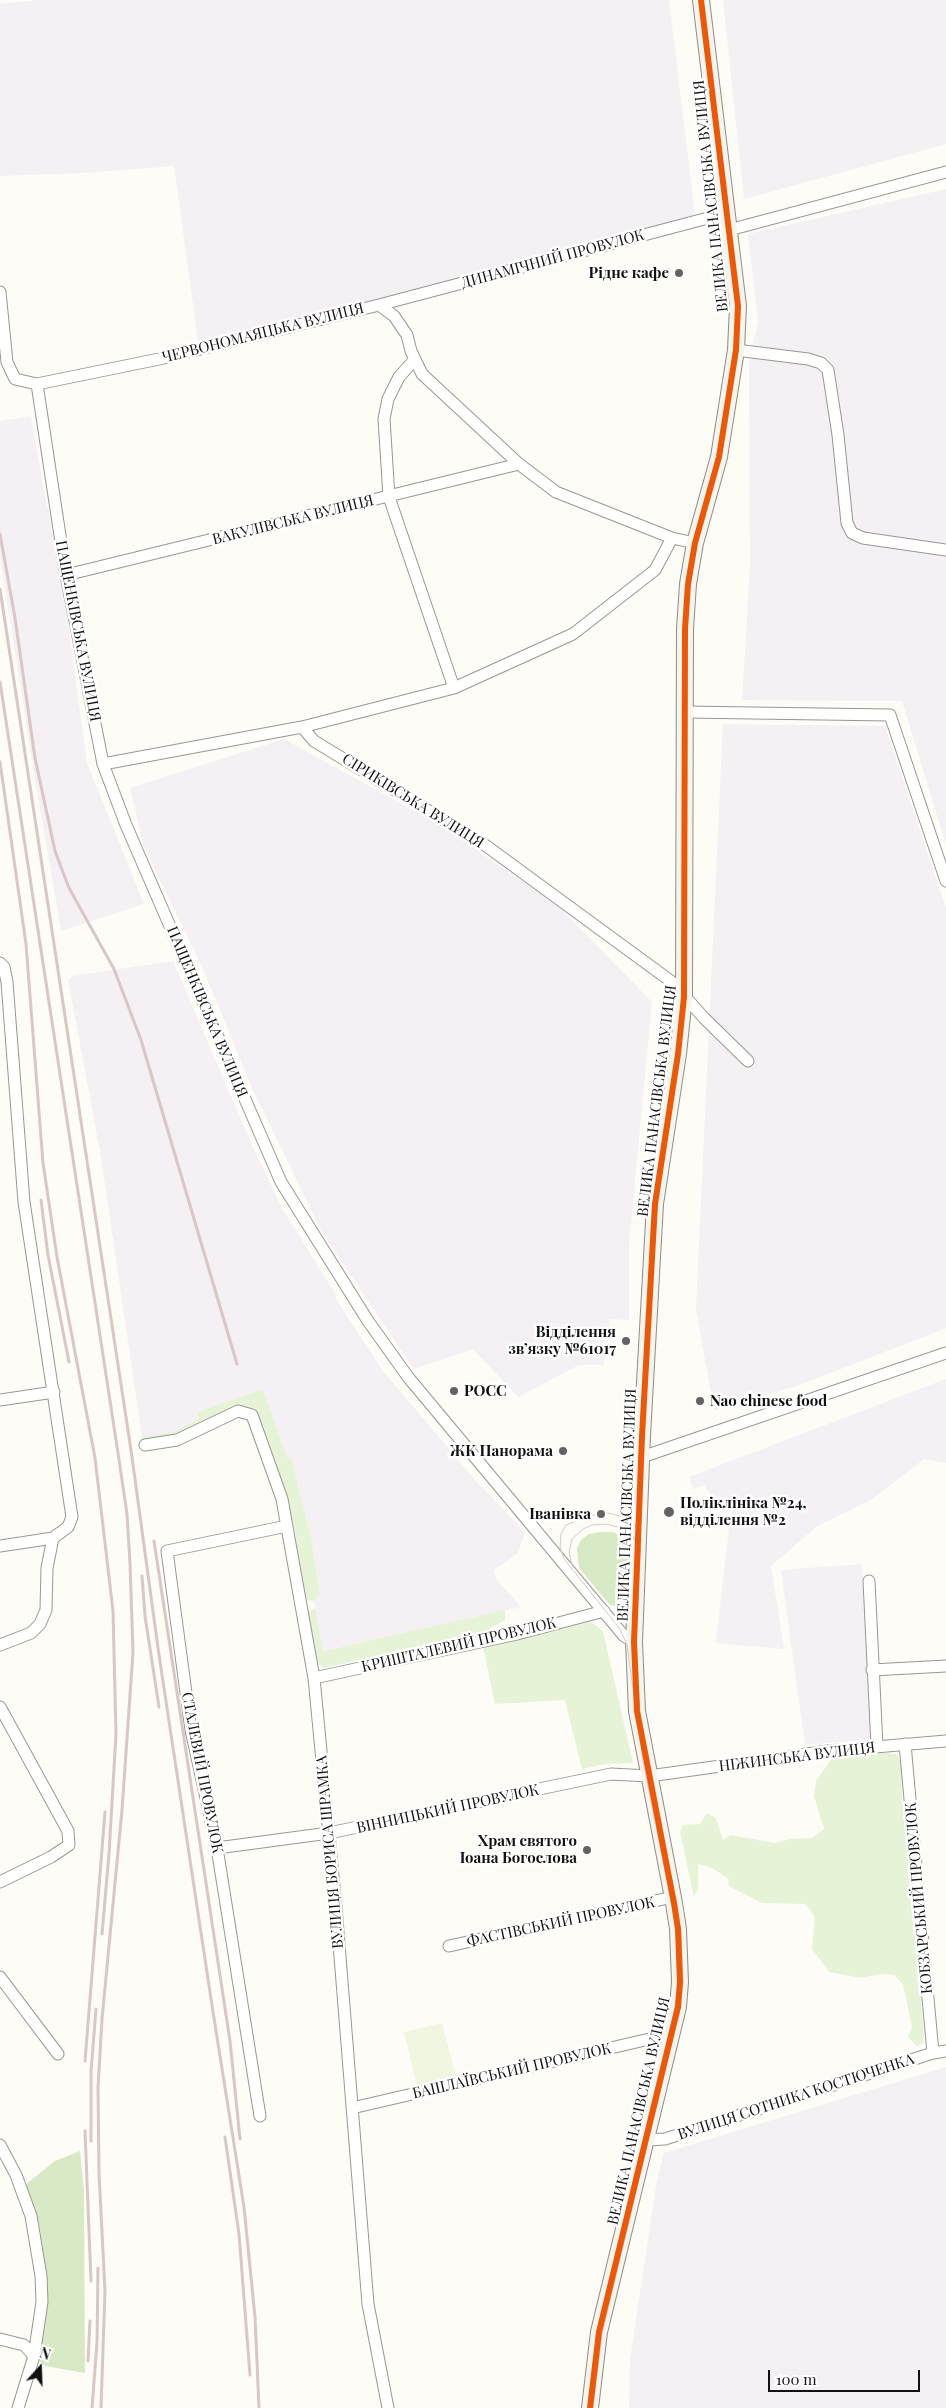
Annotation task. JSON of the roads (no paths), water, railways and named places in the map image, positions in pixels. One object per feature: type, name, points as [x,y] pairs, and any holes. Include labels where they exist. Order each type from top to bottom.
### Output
[{"type":"street","name":"ВЕЛИКА ПАНАСІВСЬКА ВУЛИЦЯ","points":[[590,2408],[600,2332],[678,2007],[680,1982],[678,1929],[673,1897],[637,1711],[634,1642],[655,1204],[678,1054],[684,997],[685,712],[688,584],[695,543],[719,456],[736,350],[738,306],[701,0]]},
{"type":"street","points":[[729,230],[946,172]]},
{"type":"street","name":"ДИНАМІЧНИЙ ПРОВУЛОК","points":[[380,305],[727,214]]},
{"type":"street","points":[[0,292],[7,362],[15,379],[37,384]]},
{"type":"street","name":"ЧЕРВОНОМАЯЦЬКА ВУЛИЦЯ","points":[[37,384],[164,358],[380,305],[394,316],[407,335],[422,374],[519,464],[556,492],[672,538],[695,543]]},
{"type":"street","points":[[736,350],[808,359],[822,363],[828,370],[838,435],[847,523],[852,533],[863,538],[946,550]]},
{"type":"street","points":[[415,359],[399,377],[388,399],[384,419],[390,497],[454,688]]},
{"type":"street","name":"ПАЩЕНКІВСЬКА ВУЛИЦЯ","points":[[37,384],[66,575],[103,764],[126,825],[281,1182],[368,1321],[408,1377],[624,1636],[634,1642]]},
{"type":"street","name":"ВАКУЛІВСЬКА ВУЛИЦЯ","points":[[66,575],[519,464]]},
{"type":"street","points":[[103,764],[302,727],[454,688],[573,634],[655,570],[672,538]]},
{"type":"street","points":[[685,712],[890,715],[946,881]]},
{"type":"street","name":"СІРИКІВСЬКА ВУЛИЦЯ","points":[[302,727],[314,741],[485,845],[672,982],[684,997],[748,1061]]},
{"type":"street","points":[[0,963],[4,967],[7,982],[24,1202],[72,1510],[72,1517],[68,1526],[53,1538],[0,1546]]},
{"type":"street","points":[[642,1456],[946,1353]]},
{"type":"street","points":[[0,1400],[54,1392]]},
{"type":"street","name":"ВУЛИЦЯ БОРИСА ШРАМКА","points":[[144,1445],[177,1440],[238,1411],[252,1415],[282,1499],[314,1678],[329,1834],[368,2304],[388,2408]]},
{"type":"street","name":"СТАЛЕВИЙ ПРОВУЛОК","points":[[260,2116],[217,1848],[192,1730],[167,1551],[287,1526]]},
{"type":"street","points":[[0,1645],[31,1634],[40,1624],[46,1610],[48,1568],[53,1538]]},
{"type":"street","points":[[869,1581],[877,1746]]},
{"type":"street","name":"КРИШТАЛЕВИЙ ПРОВУЛОК","points":[[314,1678],[517,1634],[604,1612]]},
{"type":"street","points":[[872,1670],[946,1666]]},
{"type":"street","points":[[0,1707],[68,1831],[69,1845],[51,1857],[0,1882]]},
{"type":"street","name":"НІЖИНСЬКА ВУЛИЦЯ","points":[[649,1776],[877,1746],[946,1741]]},
{"type":"street","name":"КОБЗАРСЬКИЙ ПРОВУЛОК","points":[[905,1744],[933,2053]]},
{"type":"street","name":"ВІННИЦЬКИЙ ПРОВУЛОК","points":[[217,1848],[329,1834],[611,1774],[649,1776]]},
{"type":"street","name":"ФАСТІВСЬКИЙ ПРОВУЛОК","points":[[448,1946],[673,1897]]},
{"type":"street","points":[[0,1977],[58,2054]]},
{"type":"street","name":"БАШЛАЇВСЬКИЙ ПРОВУЛОК","points":[[352,2108],[671,2034]]},
{"type":"street","name":"ВУЛИЦЯ СОТНИКА КОСТЮЧЕНКА","points":[[646,2140],[665,2139],[933,2053],[946,2051]]},
{"type":"street","points":[[0,2146],[16,2175],[32,2216],[40,2268],[42,2302],[34,2356],[18,2408]]},
{"type":"street","points":[[0,2340],[24,2345],[34,2356]]},
{"type":"tram line","points":[[588,2408],[597,2332],[675,2007],[678,1982],[677,1932],[643,1761],[627,1645],[620,1629],[564,1559],[560,1547],[561,1534],[566,1525],[589,1516],[608,1513],[628,1518],[635,1525],[641,1539],[636,1640],[640,1714],[681,1932],[683,1983],[680,2008],[602,2334],[593,2408]]},
{"type":"tram line","points":[[572,1565],[569,1552],[572,1539],[583,1529],[592,1525],[606,1524],[622,1528],[632,1535],[638,1546]]},
{"type":"railway","points":[[0,534],[15,618],[35,758],[55,851],[69,888],[114,969],[141,1040],[237,1364]]},
{"type":"railway","points":[[0,589],[131,1450],[159,1655],[244,2207],[255,2317],[259,2408]]},
{"type":"railway","points":[[0,682],[118,1453],[127,1514],[130,1563],[133,1652],[122,1810],[102,2019],[98,2088],[99,2173],[105,2291],[101,2408]]},
{"type":"railway","points":[[0,762],[26,944],[43,1163],[57,1257],[95,1458],[113,1611],[116,1734],[102,1934]]},
{"type":"railway","points":[[41,1200],[48,1255],[69,1362]]},
{"type":"railway","points":[[154,1541],[230,2041],[240,2139]]},
{"type":"railway","points":[[142,1576],[145,1616],[159,1707]]},
{"type":"railway","points":[[85,2061],[105,1812]]},
{"type":"railway","points":[[91,2141],[91,2071],[96,2009]]},
{"type":"railway","points":[[85,2131],[91,2281]]},
{"type":"railway","points":[[225,2137],[239,2234],[250,2375]]},
{"type":"railway","points":[[92,2408],[97,2342],[98,2268]]},
{"type":"railway","points":[[88,2361],[90,2321]]},
{"type":"place","name":"Рідне кафе","points":[[679,273]]},
{"type":"place","name":"Відділення зв’язку №61017","points":[[626,1341]]},
{"type":"place","name":"РОСС","points":[[454,1391]]},
{"type":"place","name":"Nao chinese food","points":[[700,1401]]},
{"type":"place","name":"ЖК Панорама","points":[[563,1451]]},
{"type":"place","name":"Поліклініка №24, відділення №2","points":[[669,1512]]},
{"type":"place","name":"Іванівка","points":[[601,1514]]},
{"type":"place","name":"Храм святого Іоана Богослова","points":[[587,1850]]}]
